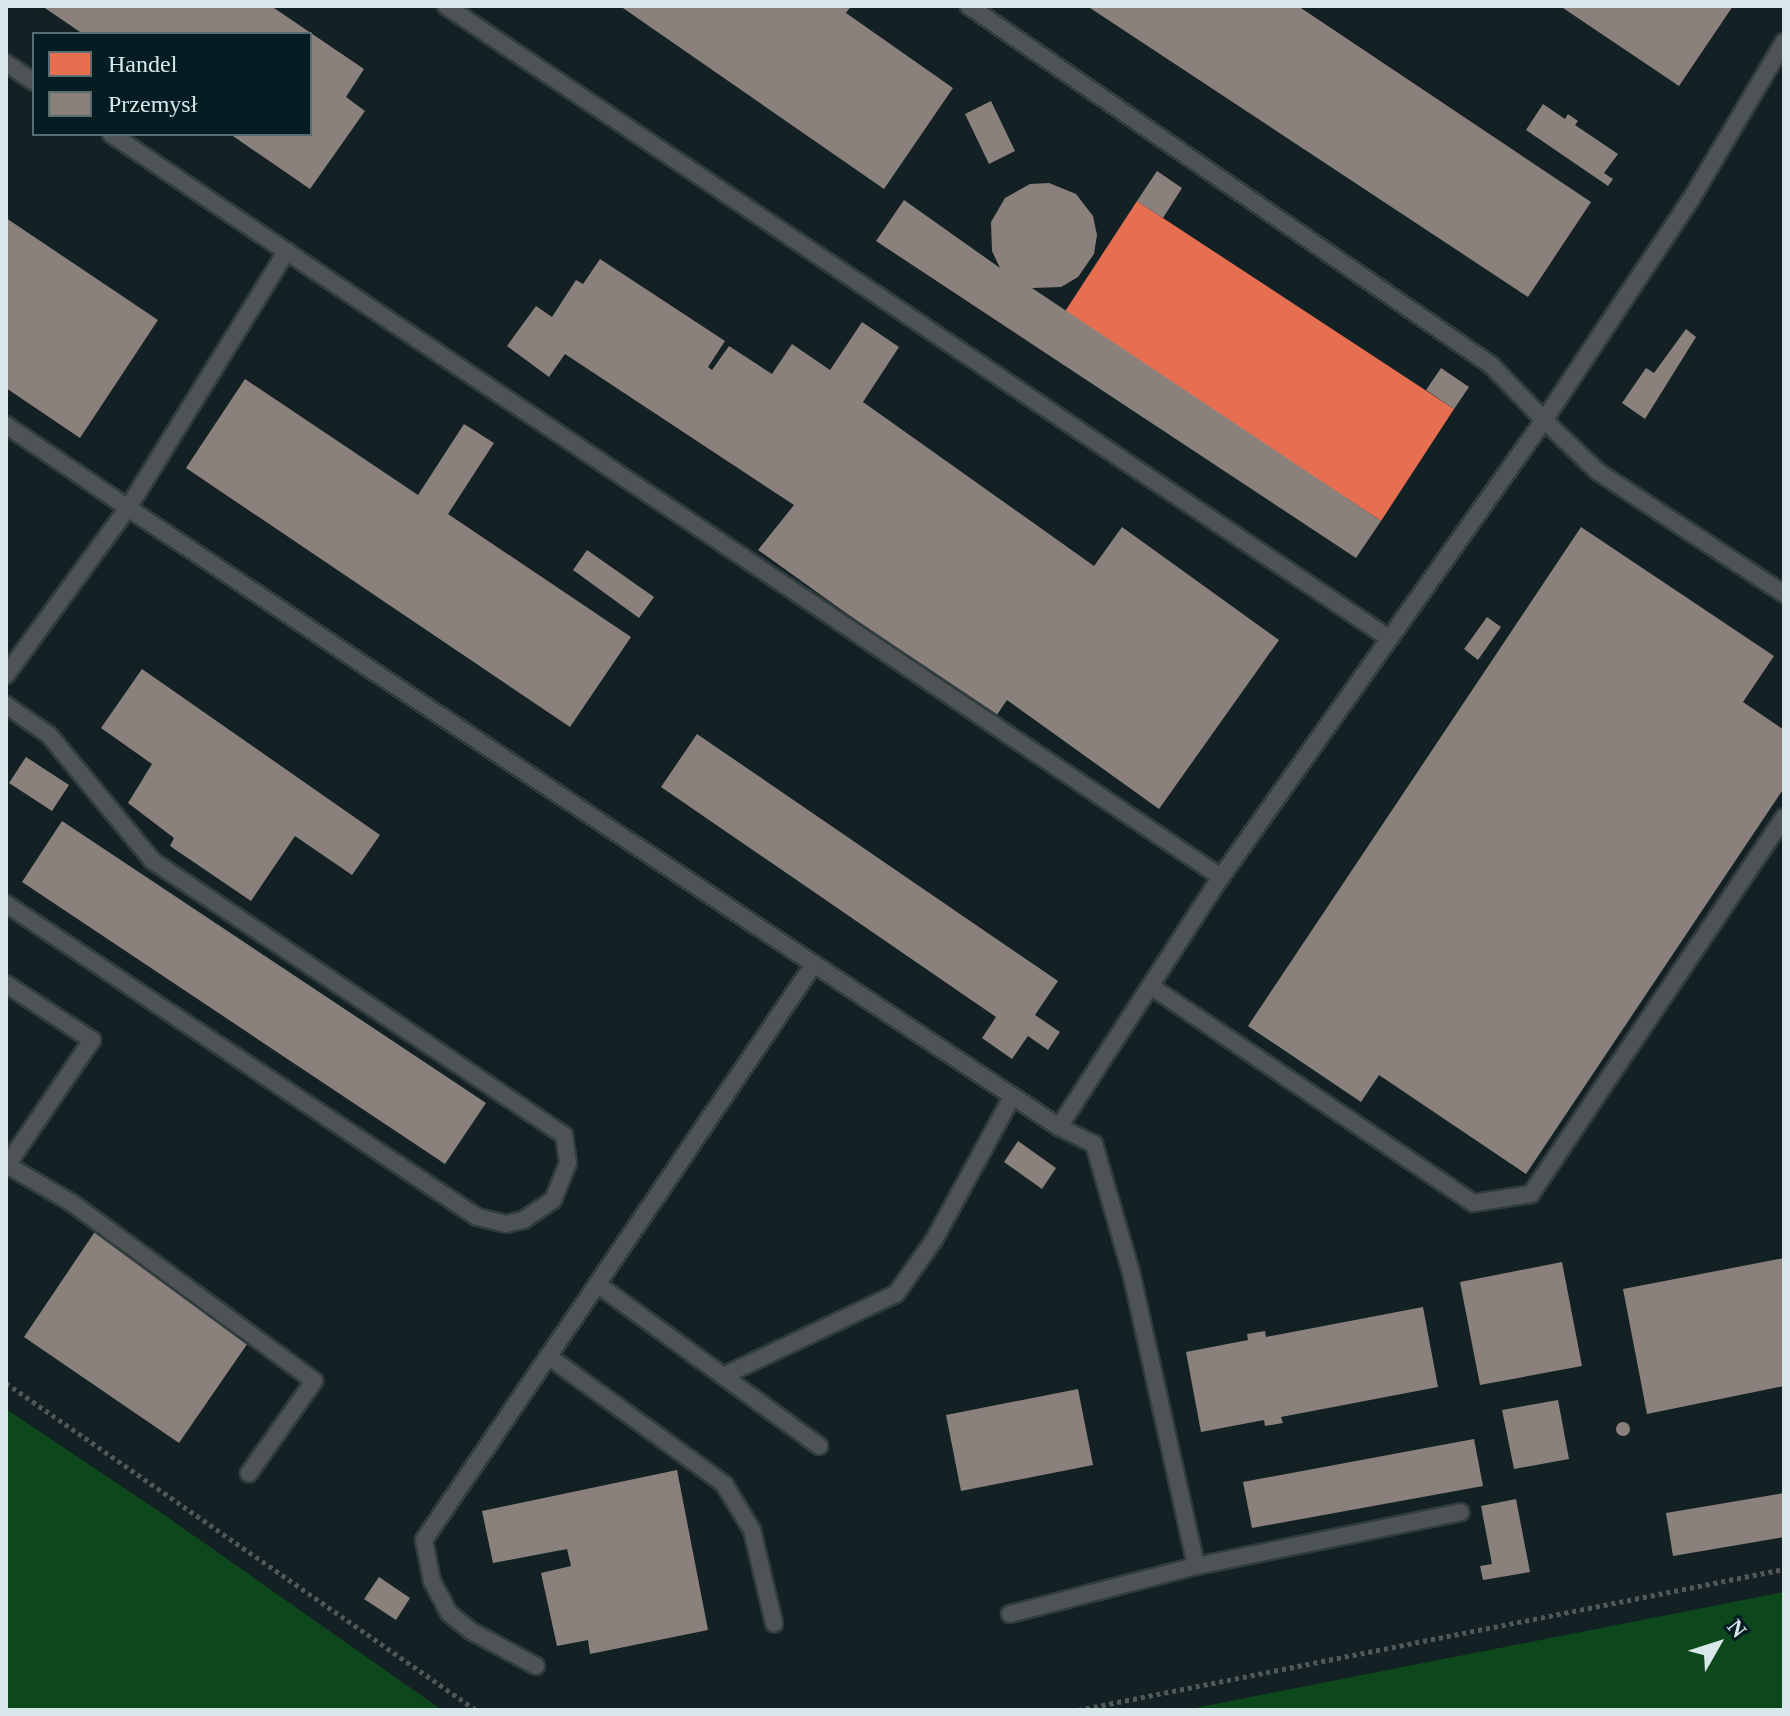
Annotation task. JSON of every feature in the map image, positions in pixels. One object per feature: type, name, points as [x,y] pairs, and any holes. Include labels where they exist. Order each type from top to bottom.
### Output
[{"type":"lane","points":[[446,6],[1387,637]]},
{"type":"lane","points":[[969,6],[1491,365],[1597,471],[1784,594]]},
{"type":"lane","points":[[1059,1127],[1221,877],[1387,637],[1544,420],[1691,199],[1784,42]]},
{"type":"lane","points":[[6,63],[32,81]]},
{"type":"lane","points":[[114,136],[1221,877]]},
{"type":"lane","points":[[6,675],[128,508],[287,251]]},
{"type":"lane","points":[[6,425],[1012,1097],[1059,1127],[1094,1144],[1131,1272],[1196,1566]]},
{"type":"lane","points":[[6,705],[49,735],[153,861],[564,1135],[568,1163],[553,1200],[523,1220],[506,1224],[477,1217],[6,904]]},
{"type":"lane","points":[[1152,987],[1473,1203],[1531,1194],[1784,817]]},
{"type":"lane","points":[[536,1666],[471,1631],[449,1613],[432,1581],[424,1540],[814,964]]},
{"type":"lane","points":[[6,984],[92,1040],[7,1165],[72,1203],[314,1381],[249,1473]]},
{"type":"lane","points":[[723,1376],[896,1294],[934,1240],[1012,1097]]},
{"type":"lane","points":[[597,1284],[819,1446]]},
{"type":"lane","points":[[548,1356],[724,1484],[752,1530],[774,1623]]},
{"type":"lane","points":[[1010,1614],[1196,1566],[1461,1512]]},
{"type":"path","points":[[6,1383],[476,1710]]},
{"type":"path","points":[[1078,1710],[1784,1569]]},
{"type":"green space","points":[[6,1409],[163,1514],[442,1710],[6,1710]]},
{"type":"green space","points":[[1784,1592],[1784,1710],[1185,1710],[1642,1620]]},
{"type":"building: Handel","points":[[1137,201],[1454,409],[1381,521],[1064,313]]},
{"type":"building: Przemysł","points":[[42,6],[271,6],[309,32],[80,32]]},
{"type":"building: Przemysł","points":[[620,6],[851,6],[846,13],[953,88],[884,189]]},
{"type":"building: Przemysł","points":[[1087,6],[1298,6],[1591,202],[1528,297]]},
{"type":"building: Przemysł","points":[[1560,6],[1733,6],[1679,86]]},
{"type":"building: Przemysł","points":[[312,34],[364,69],[346,97],[365,111],[310,189],[233,136],[312,136]]},
{"type":"building: Przemysł","points":[[991,101],[1015,151],[989,164],[965,114]]},
{"type":"building: Przemysł","points":[[1543,104],[1565,119],[1568,114],[1578,121],[1575,125],[1618,154],[1604,173],[1613,179],[1608,186],[1526,130]]},
{"type":"building: Przemysł","points":[[1157,171],[1182,188],[1163,218],[1137,201]]},
{"type":"building: Przemysł","points":[[1049,183],[1076,194],[1093,216],[1097,235],[1094,254],[1078,277],[1061,287],[1032,288],[1381,521],[1356,558],[876,241],[904,200],[1000,268],[992,251],[991,222],[1005,198],[1030,184]]},
{"type":"building: Przemysł","points":[[6,218],[158,320],[80,438],[6,388]]},
{"type":"building: Przemysł","points":[[600,259],[725,341],[708,367],[712,370],[729,346],[772,374],[792,344],[830,370],[862,322],[899,347],[863,402],[1094,566],[1122,527],[1279,640],[1159,809],[1007,700],[994,719],[758,550],[794,505],[565,354],[549,377],[507,346],[536,306],[552,317],[576,280],[583,284]]},
{"type":"building: Przemysł","points":[[1686,329],[1696,337],[1645,419],[1622,403],[1646,368],[1654,373]]},
{"type":"building: Przemysł","points":[[1441,368],[1469,387],[1454,409],[1426,390]]},
{"type":"building: Przemysł","points":[[245,379],[418,495],[464,424],[494,443],[448,514],[631,637],[570,727],[186,468]]},
{"type":"building: Przemysł","points":[[1581,527],[1774,656],[1743,702],[1784,730],[1784,788],[1526,1174],[1379,1075],[1361,1102],[1248,1026]]},
{"type":"building: Przemysł","points":[[587,550],[654,597],[639,618],[573,570]]},
{"type":"building: Przemysł","points":[[1487,617],[1501,627],[1478,660],[1464,649]]},
{"type":"building: Przemysł","points":[[142,669],[380,835],[352,875],[295,836],[251,901],[170,846],[174,838],[128,803],[152,764],[101,728]]},
{"type":"building: Przemysł","points":[[697,734],[1058,981],[1035,1015],[1060,1032],[1048,1050],[1028,1036],[1012,1059],[982,1038],[996,1017],[661,787]]},
{"type":"building: Przemysł","points":[[26,757],[69,785],[52,811],[9,783]]},
{"type":"building: Przemysł","points":[[62,821],[486,1103],[445,1164],[22,882]]},
{"type":"building: Przemysł","points":[[1018,1141],[1056,1168],[1042,1189],[1004,1162]]},
{"type":"building: Przemysł","points":[[96,1230],[252,1337],[179,1443],[24,1337]]},
{"type":"building: Przemysł","points":[[1784,1258],[1784,1386],[1647,1414],[1623,1289]]},
{"type":"building: Przemysł","points":[[1562,1262],[1582,1366],[1480,1385],[1460,1282]]},
{"type":"building: Przemysł","points":[[1423,1307],[1438,1387],[1281,1417],[1283,1423],[1265,1426],[1264,1420],[1201,1432],[1186,1352],[1248,1340],[1247,1334],[1265,1331],[1266,1337]]},
{"type":"building: Przemysł","points":[[1078,1389],[1093,1465],[961,1491],[946,1415]]},
{"type":"building: Przemysł","points":[[1558,1400],[1569,1459],[1514,1469],[1502,1410]]},
{"type":"building: Przemysł","points":[[1623,1422],[1630,1429],[1623,1436],[1616,1429]]},
{"type":"building: Przemysł","points":[[1474,1439],[1483,1486],[1252,1528],[1243,1482]]},
{"type":"building: Przemysł","points":[[677,1470],[708,1630],[590,1654],[588,1640],[557,1646],[541,1573],[571,1566],[567,1549],[493,1563],[482,1511]]},
{"type":"building: Przemysł","points":[[1784,1493],[1784,1537],[1673,1556],[1666,1513]]},
{"type":"building: Przemysł","points":[[1516,1499],[1530,1572],[1483,1580],[1480,1566],[1492,1564],[1481,1506]]},
{"type":"building: Przemysł","points":[[379,1577],[410,1598],[396,1620],[364,1599]]}]
